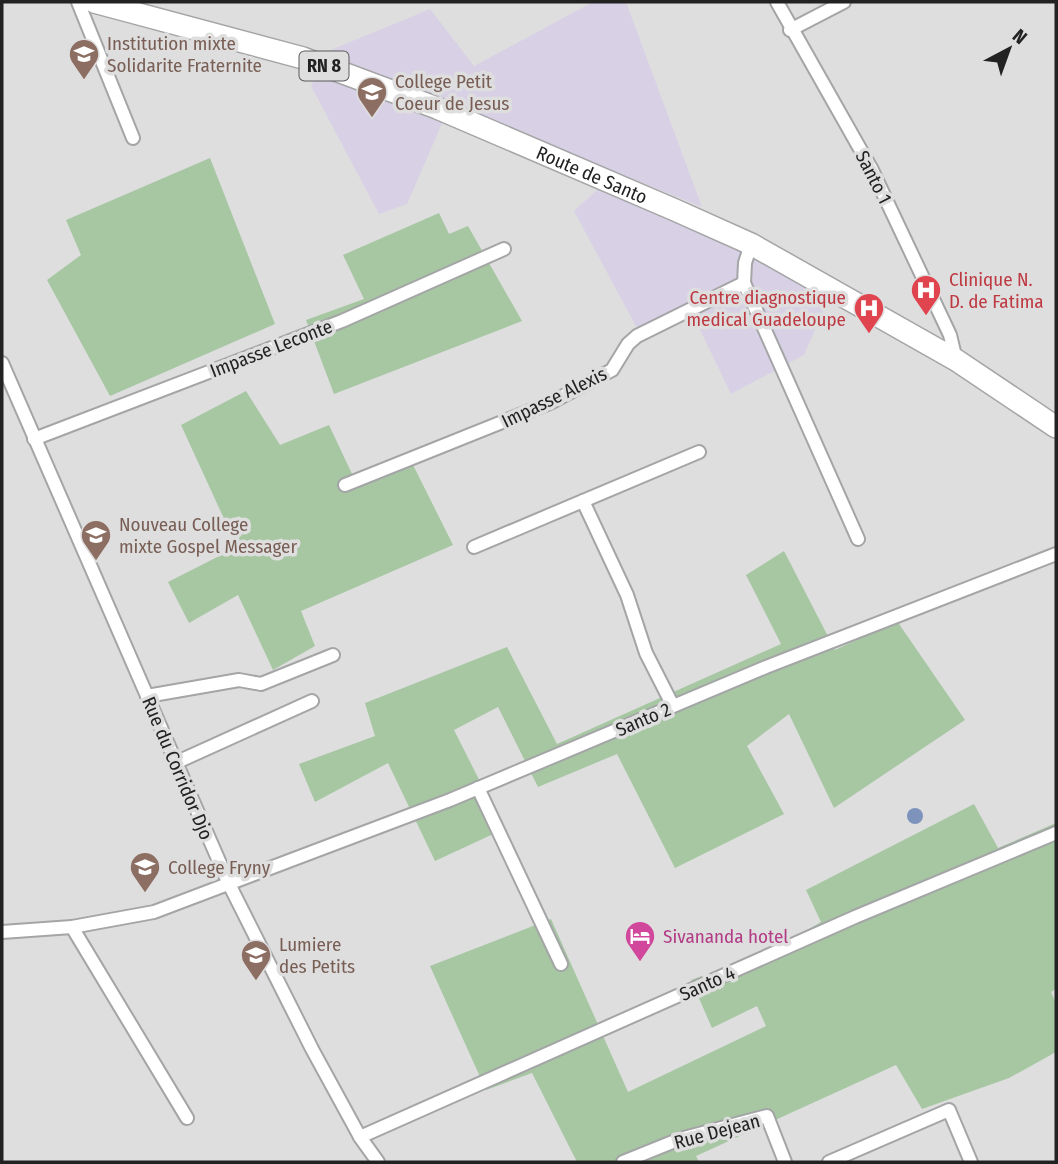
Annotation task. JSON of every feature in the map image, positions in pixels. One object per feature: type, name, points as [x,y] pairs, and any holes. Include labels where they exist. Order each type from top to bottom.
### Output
[{"type":"main road","name":"Route de Santo","points":[[94,2],[303,58],[437,108],[751,244],[956,360],[1056,427]]},
{"type":"street","points":[[78,2],[133,138]]},
{"type":"street","name":"Santo 1","points":[[777,2],[790,30],[872,170],[950,335],[956,360]]},
{"type":"street","points":[[790,30],[844,2]]},
{"type":"street","points":[[751,244],[745,263],[744,283],[858,539]]},
{"type":"street","name":"Impasse Leconte","points":[[34,439],[342,321],[504,249]]},
{"type":"street","name":"Impasse Alexis","points":[[345,485],[552,402],[612,370],[637,336],[744,283]]},
{"type":"street","name":"Rue du Corridor Djo","points":[[2,363],[229,884],[360,1137],[378,1162]]},
{"type":"street","points":[[474,547],[699,452]]},
{"type":"street","points":[[583,501],[628,595],[646,653],[673,706]]},
{"type":"street","name":"Santo 2","points":[[2,932],[72,926],[154,912],[478,788],[673,706],[1056,554]]},
{"type":"street","points":[[147,696],[239,680],[261,684],[333,655]]},
{"type":"street","points":[[175,763],[312,701]]},
{"type":"street","points":[[478,788],[561,964]]},
{"type":"street","name":"Santo 4","points":[[360,1137],[855,917],[1056,833]]},
{"type":"street","points":[[72,926],[187,1118]]},
{"type":"street","points":[[829,1162],[949,1111],[971,1162]]},
{"type":"street","name":"Rue Dejean","points":[[623,1162],[680,1139],[767,1116],[785,1162]]},
{"type":"shaded area","points":[[593,2],[626,2],[702,207],[450,105],[407,204],[379,214],[311,86],[331,50],[430,9],[474,66]]},
{"type":"shaded area","points":[[598,189],[754,257],[829,298],[804,355],[731,394],[689,307],[638,330],[574,211]]},
{"type":"green space","points":[[210,158],[275,324],[110,396],[47,280],[81,255],[66,220]]},
{"type":"green space","points":[[439,213],[449,234],[468,226],[522,321],[334,394],[306,320],[364,299],[343,255]]},
{"type":"green space","points":[[246,391],[280,445],[329,425],[352,474],[407,453],[453,545],[301,611],[315,646],[273,670],[238,595],[189,623],[168,582],[237,547],[181,425]]},
{"type":"green space","points":[[784,551],[835,650],[897,621],[965,720],[834,808],[789,714],[747,746],[784,814],[675,868],[617,754],[538,787],[498,707],[454,730],[504,829],[435,861],[388,763],[315,802],[299,764],[375,736],[365,703],[507,647],[557,744],[781,644],[746,575]]},
{"type":"green space","points":[[974,804],[998,848],[1056,823],[1056,989],[1051,992],[1056,1003],[1056,1052],[1009,1078],[922,1109],[896,1065],[696,1156],[699,1162],[577,1162],[532,1073],[486,1090],[430,966],[551,919],[628,1092],[766,1026],[757,1006],[712,1028],[691,980],[771,951],[821,922],[806,890]]},
{"type":"water","points":[[915,808],[921,810],[921,822],[915,824],[909,822],[907,816],[909,810]]},
{"type":"place","name":"Institution mixte Solidarite Fraternite","points":[[84,81]]},
{"type":"place","name":"College Petit Coeur de Jesus","points":[[372,119]]},
{"type":"place","name":"Clinique N. D. de Fatima","points":[[926,317]]},
{"type":"place","name":"Centre diagnostique medical Guadeloupe","points":[[869,335]]},
{"type":"place","name":"Nouveau College mixte Gospel Messager","points":[[96,562]]},
{"type":"place","name":"College Fryny","points":[[145,894]]},
{"type":"place","name":"Sivananda hotel","points":[[640,963]]},
{"type":"place","name":"Lumiere des Petits","points":[[256,982]]}]
